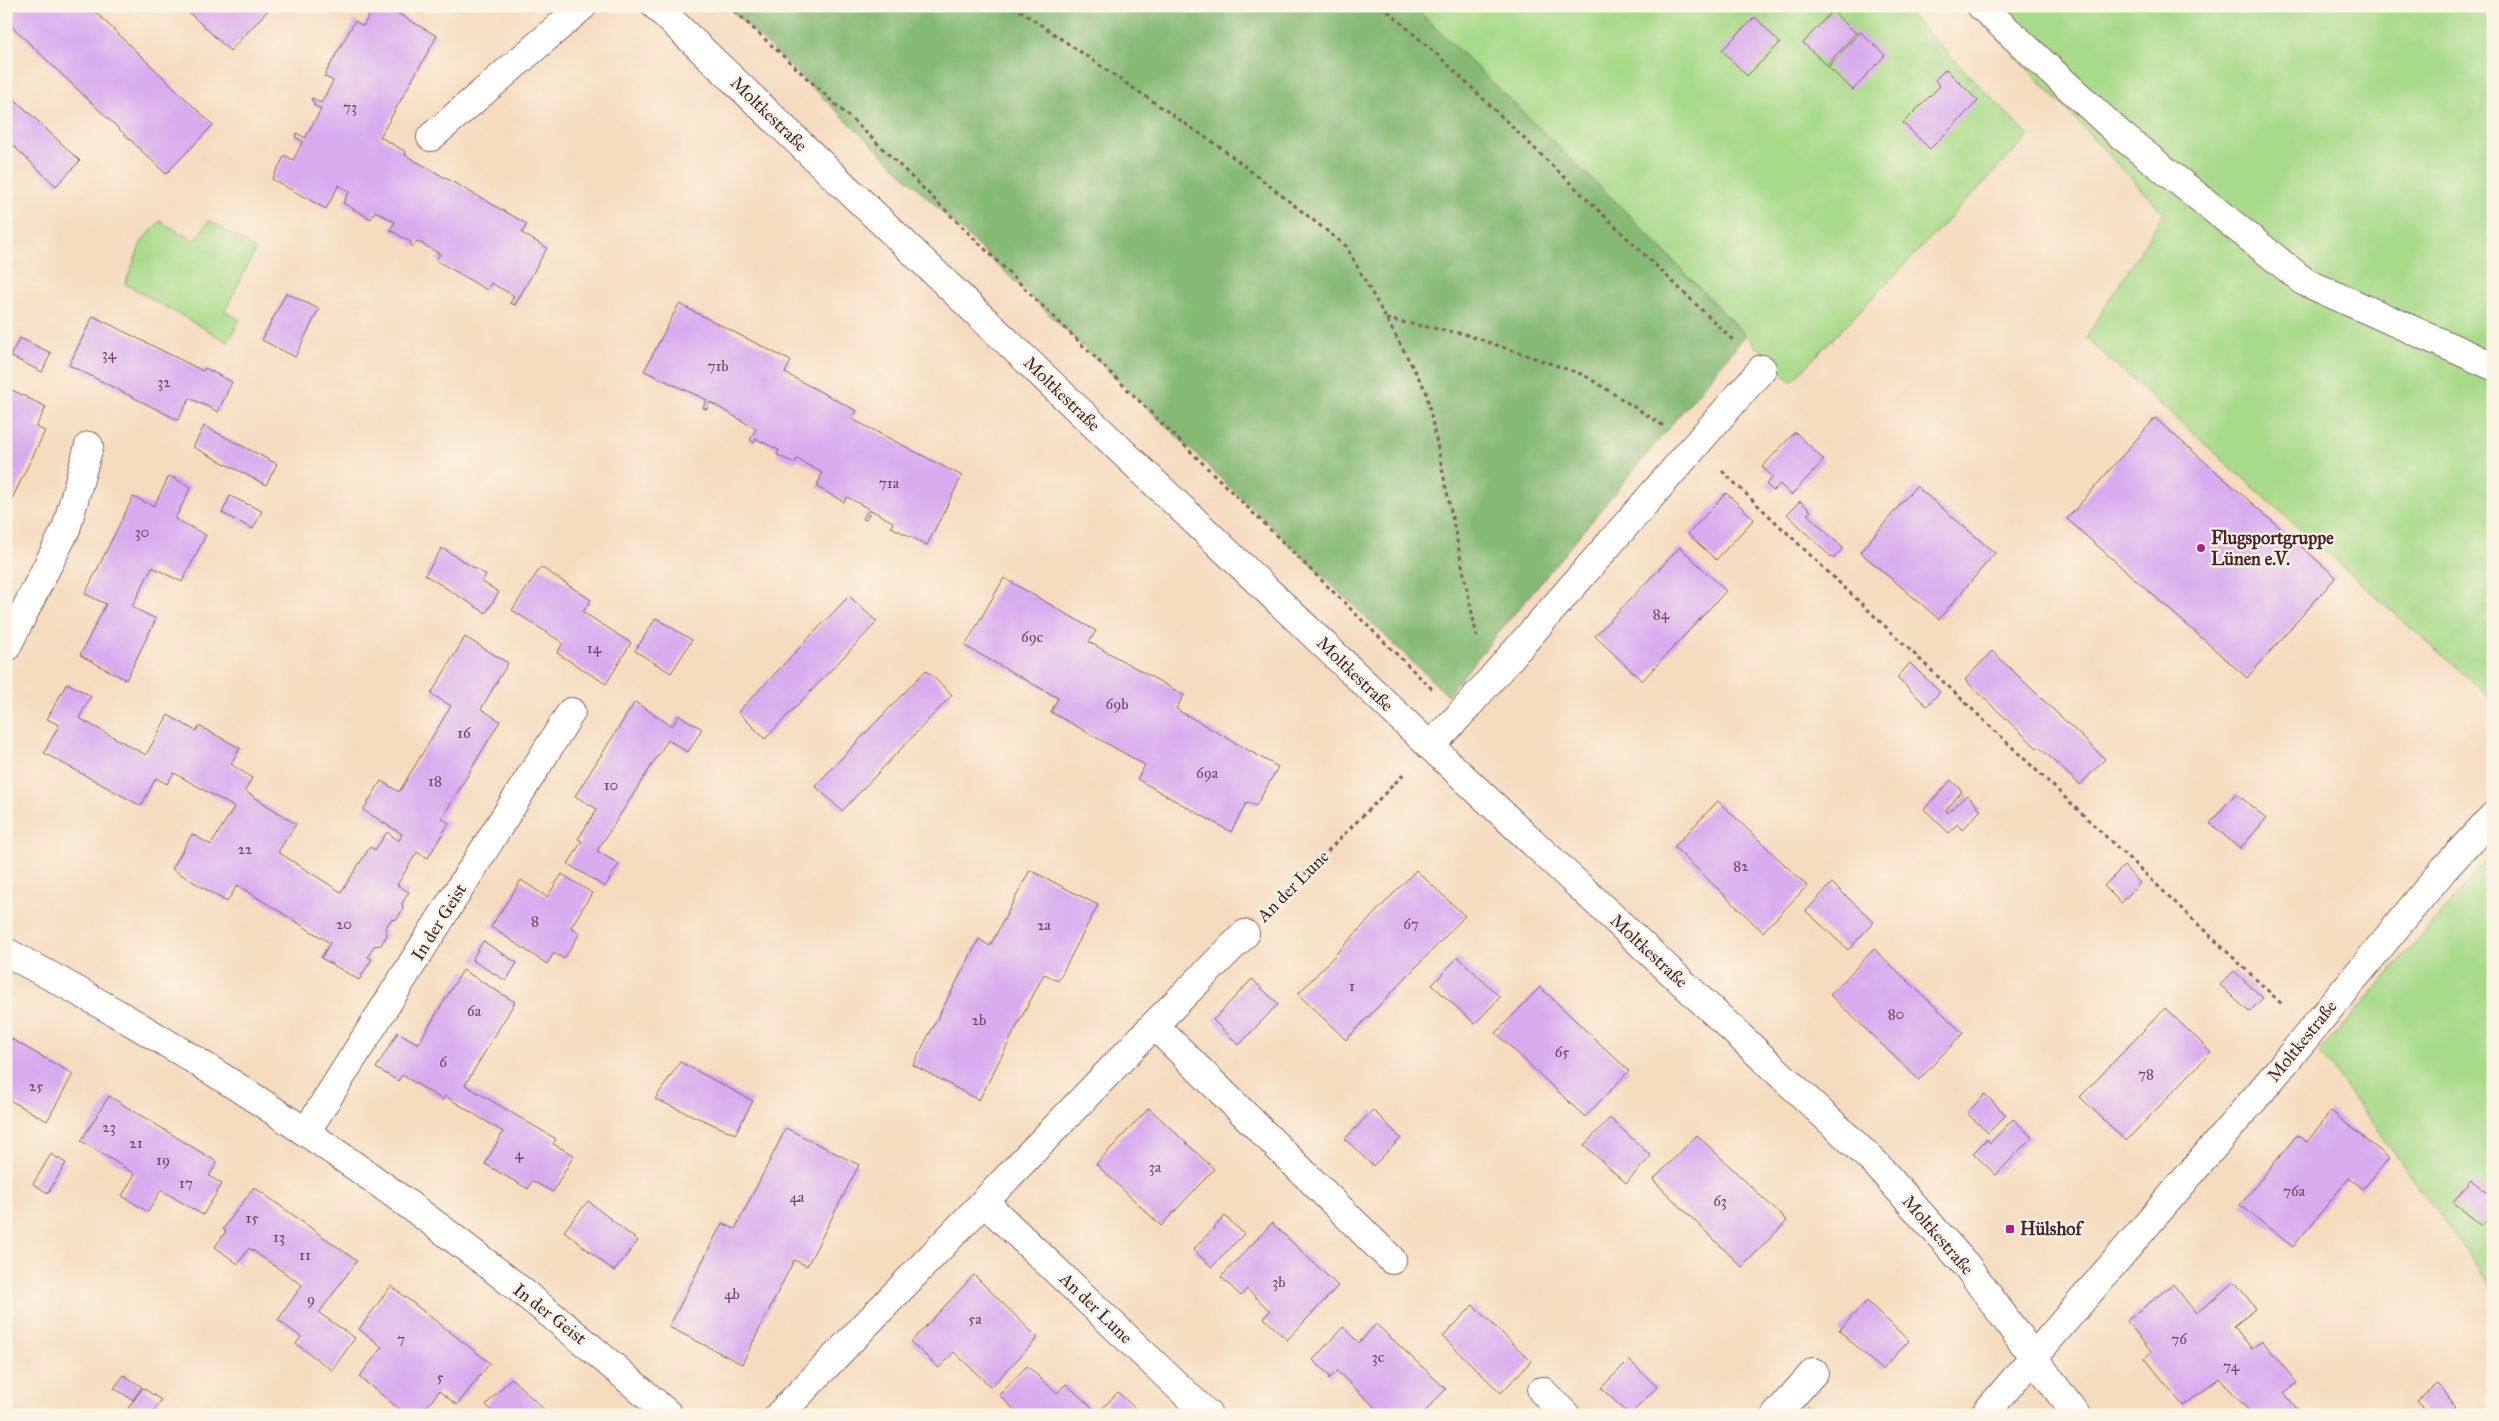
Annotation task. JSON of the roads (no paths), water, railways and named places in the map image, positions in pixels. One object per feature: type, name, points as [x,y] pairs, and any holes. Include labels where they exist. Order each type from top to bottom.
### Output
[{"type":"street","points":[[431,137],[583,6]]},
{"type":"street","name":"Moltkestraße","points":[[656,6],[1430,746],[1876,1164],[1966,1265],[2076,1415]]},
{"type":"street","points":[[1981,6],[2122,136],[2304,282],[2493,366]]},
{"type":"street","points":[[1430,746],[1459,716],[1762,369]]},
{"type":"street","points":[[6,648],[66,529],[89,446]]},
{"type":"street","name":"In der Geist","points":[[306,1132],[571,712]]},
{"type":"street","name":"Moltkestraße","points":[[2034,1358],[2444,869],[2493,816]]},
{"type":"street","name":"An der Lune","points":[[779,1415],[1154,1024],[1245,934]]},
{"type":"street","name":"In der Geist","points":[[6,952],[82,992],[306,1132],[490,1266],[591,1346],[669,1415]]},
{"type":"street","points":[[1154,1024],[1392,1260]]},
{"type":"street","name":"An der Lune","points":[[984,1202],[1208,1415]]},
{"type":"street","points":[[1984,1415],[2034,1358]]},
{"type":"street","points":[[1776,1415],[1814,1372]]},
{"type":"street","points":[[1542,1391],[1566,1415]]},
{"type":"place","name":"Flugsportgruppe Lünen e.V.","points":[[2201,548]]},
{"type":"place","name":"Hülshof","points":[[2010,1229]]}]
